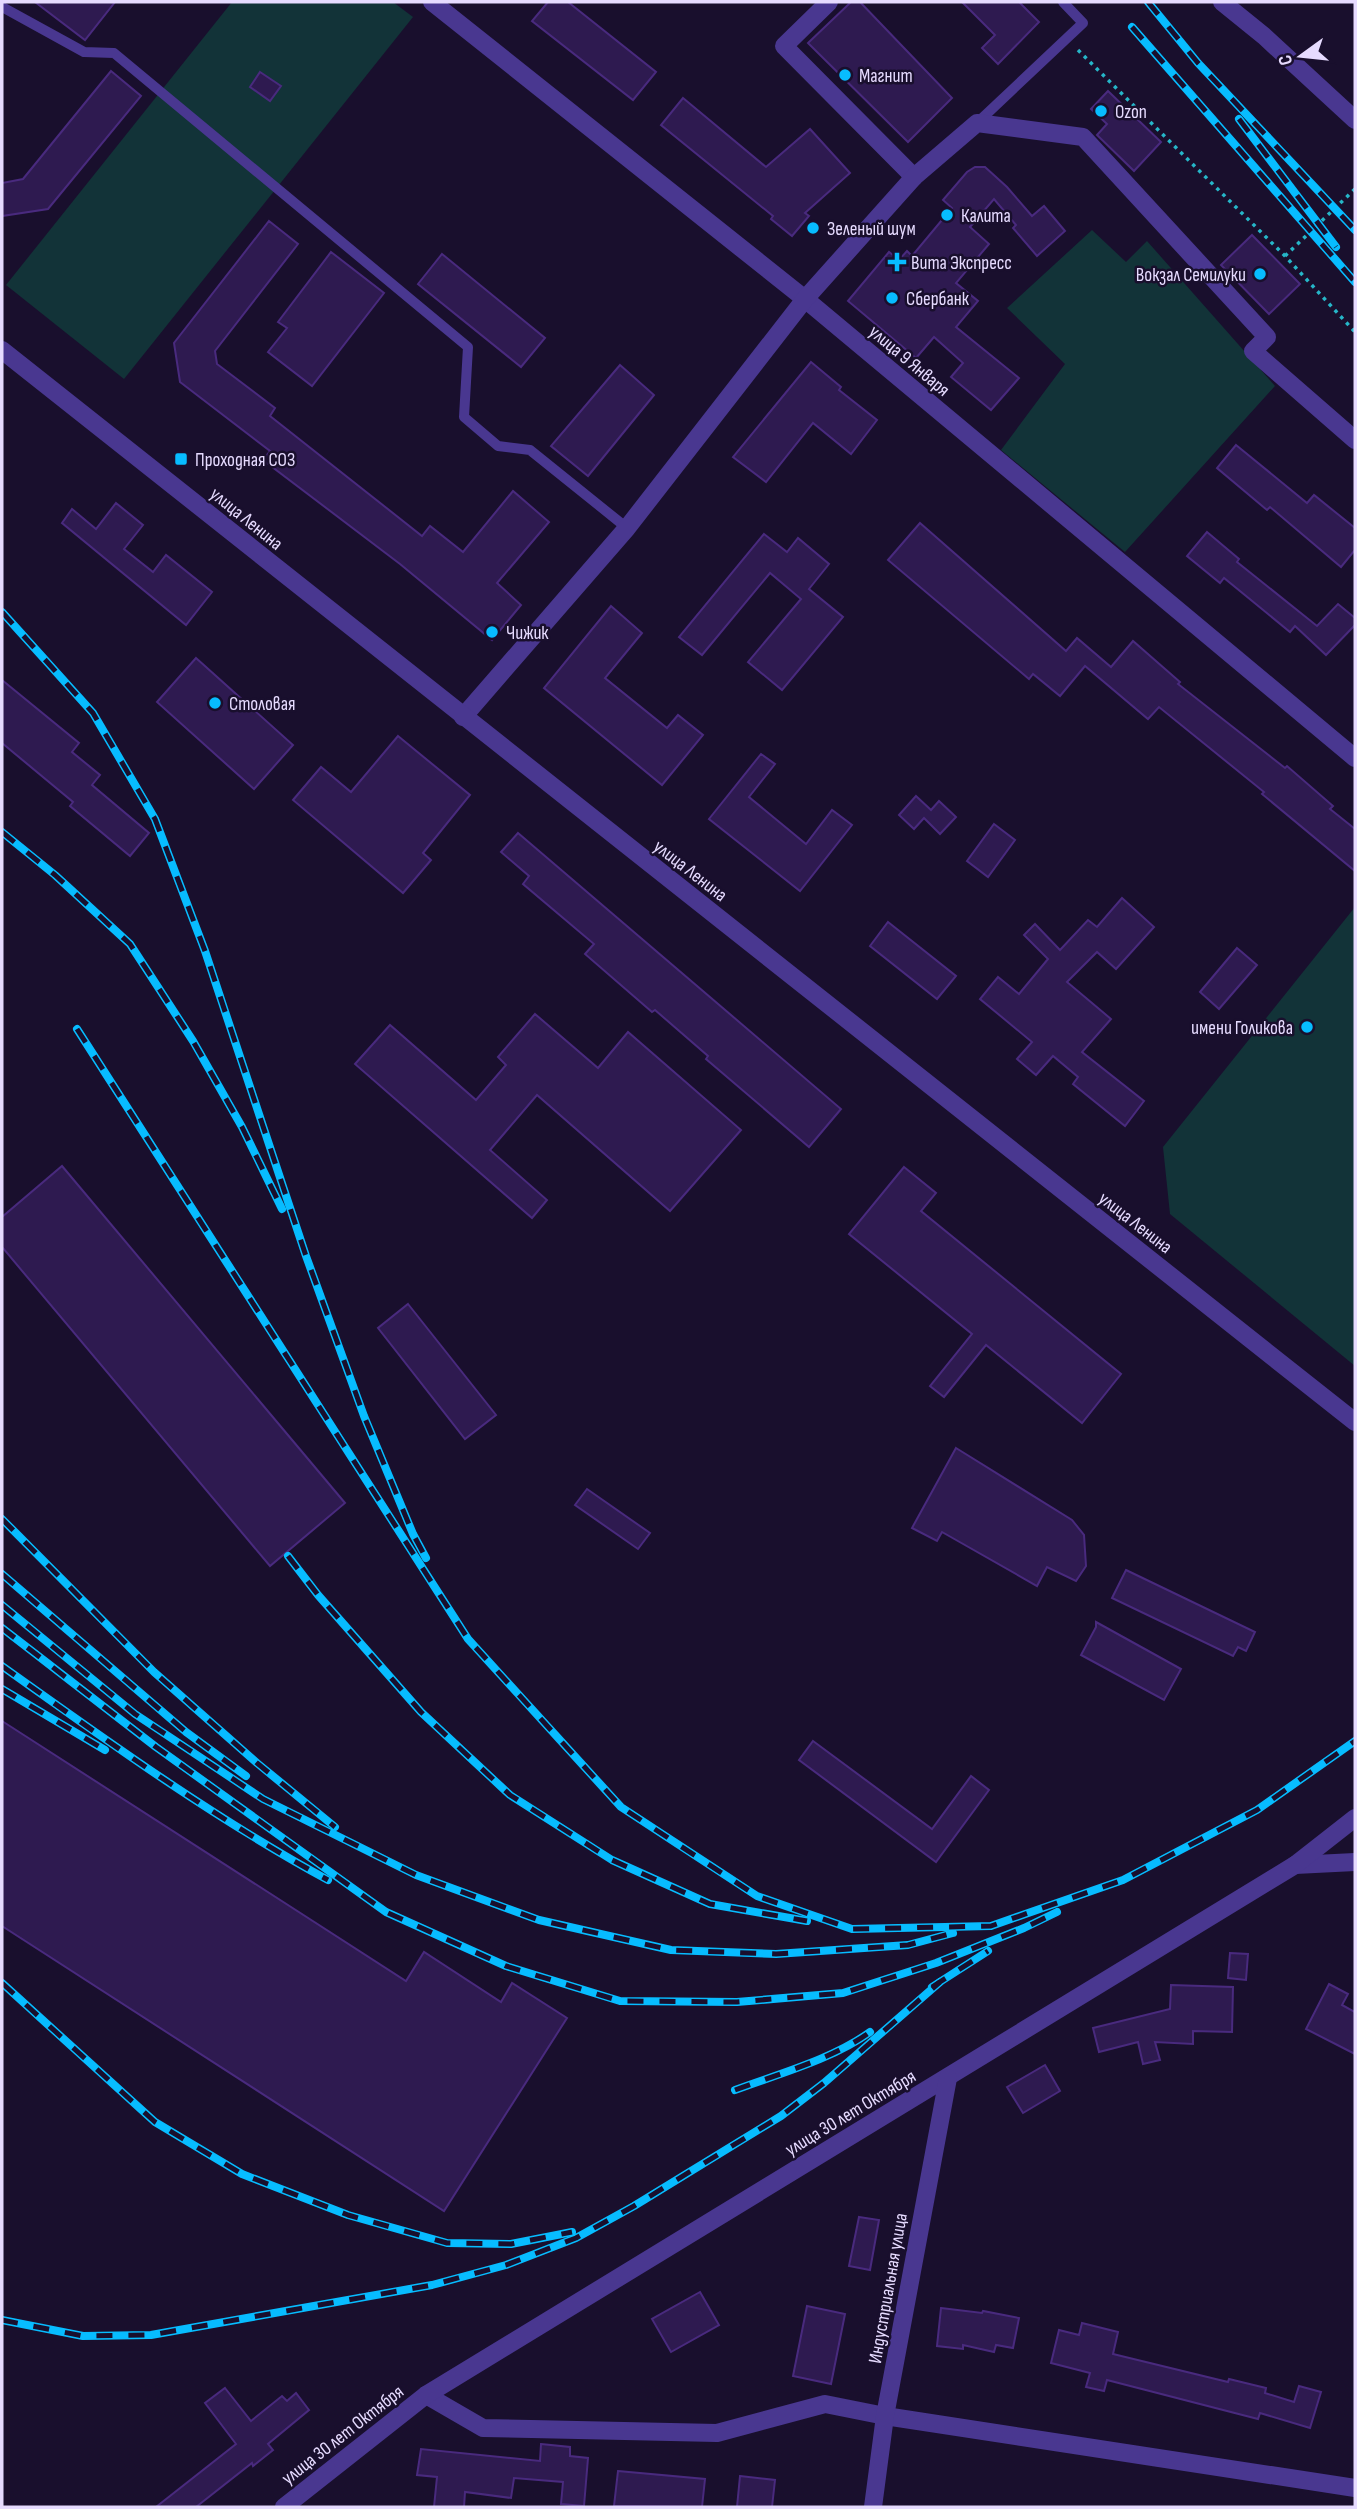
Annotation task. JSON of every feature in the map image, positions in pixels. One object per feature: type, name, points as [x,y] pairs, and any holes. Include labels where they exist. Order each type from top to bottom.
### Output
[{"type":"street","name":"улица 9 Января","points":[[432,2],[806,299],[1355,758]]},
{"type":"street","points":[[829,2],[784,46],[914,177]]},
{"type":"street","points":[[1222,2],[1264,36],[1355,120]]},
{"type":"street","points":[[463,717],[627,528],[806,299],[914,177],[977,123],[1083,137],[1267,337],[1253,351],[1355,440]]},
{"type":"street","name":"улица Ленина","points":[[2,350],[1355,1422]]},
{"type":"street","points":[[1295,1865],[1355,1818]]},
{"type":"street","points":[[1295,1865],[1355,1861]]},
{"type":"street","name":"улица 30 лет Октября","points":[[284,2507],[426,2395],[1295,1865]]},
{"type":"street","name":"Индустриальная улица","points":[[873,2507],[885,2416],[947,2078]]},
{"type":"street","name":"улица 30 лет Октября","points":[[426,2395],[483,2428],[717,2433],[825,2404],[885,2416],[1355,2488]]},
{"type":"lane","points":[[977,123],[1083,23],[1063,2]]},
{"type":"lane","points":[[2,7],[84,52],[114,53],[468,347],[464,417],[498,446],[530,450],[627,528]]},
{"type":"path","points":[[1067,38],[1285,256],[1355,332]]},
{"type":"path","points":[[1285,256],[1355,189]]},
{"type":"green space","points":[[232,2],[393,2],[413,17],[124,379],[6,285]]},
{"type":"green space","points":[[1092,230],[1126,262],[1147,241],[1275,386],[1125,552],[1001,450],[1065,364],[1007,308]]},
{"type":"green space","name":"имени Голикова","points":[[1355,907],[1355,1366],[1170,1214],[1163,1147]]},
{"type":"building","points":[[35,2],[115,2],[85,40]]},
{"type":"building","points":[[548,2],[568,2],[656,72],[633,100],[532,21]]},
{"type":"building","points":[[851,2],[860,2],[952,98],[908,142],[808,43]]},
{"type":"building","points":[[962,2],[1019,2],[1039,22],[998,64],[982,48],[995,35]]},
{"type":"building","points":[[111,71],[141,96],[48,209],[2,216],[2,183],[23,179]]},
{"type":"building","points":[[260,72],[281,86],[270,101],[250,87]]},
{"type":"building","points":[[1108,91],[1161,142],[1134,171],[1097,135],[1107,124],[1091,109]]},
{"type":"building","points":[[683,98],[766,167],[810,129],[850,173],[805,213],[809,216],[792,236],[771,219],[773,216],[661,125]]},
{"type":"building","points":[[975,167],[985,167],[1032,216],[1044,206],[1065,231],[1037,256],[1013,228],[1016,225],[994,199],[970,227],[989,244],[956,283],[978,301],[956,327],[1019,378],[991,410],[951,377],[963,363],[934,337],[916,358],[848,301],[889,252],[899,260],[907,251],[912,256],[952,208],[943,200],[967,172]]},
{"type":"building","points":[[269,221],[298,244],[215,351],[217,364],[275,408],[270,416],[422,536],[430,526],[463,552],[513,491],[549,522],[497,583],[521,605],[492,640],[400,564],[263,460],[270,451],[180,382],[174,343]]},
{"type":"building","name":"Вокзал Семилуки","points":[[1252,235],[1300,284],[1269,314],[1221,265]]},
{"type":"building","points":[[331,252],[384,293],[312,386],[268,352],[287,328],[278,322]]},
{"type":"building","points":[[442,254],[545,338],[521,367],[418,284]]},
{"type":"building","points":[[811,362],[841,387],[839,390],[877,420],[851,454],[813,423],[766,482],[733,457]]},
{"type":"building","points":[[620,365],[654,395],[588,476],[551,446]]},
{"type":"building","points":[[1236,445],[1307,503],[1314,495],[1355,528],[1355,550],[1341,567],[1270,507],[1267,510],[1217,468]]},
{"type":"building","points":[[116,503],[143,525],[124,549],[153,572],[166,555],[212,592],[186,625],[62,523],[72,509],[96,529]]},
{"type":"building","points":[[920,523],[1066,651],[1077,638],[1111,667],[1133,641],[1180,682],[1178,684],[1285,768],[1287,766],[1333,806],[1330,809],[1355,829],[1355,871],[1262,794],[1264,792],[1159,707],[1148,719],[1085,666],[1060,696],[1033,674],[1029,679],[888,560]]},
{"type":"building","points":[[1207,532],[1239,559],[1237,562],[1317,626],[1338,604],[1355,618],[1355,625],[1326,655],[1295,626],[1290,632],[1224,578],[1220,583],[1187,556]]},
{"type":"building","points":[[764,534],[787,552],[798,538],[829,564],[809,589],[843,617],[782,690],[748,662],[801,599],[770,573],[702,655],[679,637]]},
{"type":"building","points":[[611,606],[642,633],[605,678],[667,728],[678,715],[703,735],[662,785],[544,688]]},
{"type":"building","points":[[196,658],[293,745],[254,789],[157,702]]},
{"type":"building","points":[[2,680],[79,743],[72,752],[100,775],[92,785],[149,833],[130,856],[70,806],[73,802],[2,743]]},
{"type":"building","points":[[398,736],[470,795],[423,853],[431,860],[403,893],[293,800],[321,767],[351,792]]},
{"type":"building","points":[[761,754],[775,764],[749,797],[806,844],[832,810],[852,825],[800,891],[709,819]]},
{"type":"building","points":[[916,796],[931,810],[939,801],[956,817],[940,834],[924,818],[914,829],[899,815]]},
{"type":"building","points":[[994,824],[1015,840],[988,877],[967,861]]},
{"type":"building","points":[[518,833],[841,1109],[809,1147],[706,1059],[708,1056],[655,1010],[652,1012],[585,954],[594,944],[523,884],[529,876],[501,852]]},
{"type":"building","points":[[1122,898],[1154,927],[1116,969],[1097,952],[1067,982],[1111,1019],[1082,1052],[1144,1101],[1125,1126],[1073,1084],[1078,1077],[1053,1056],[1036,1075],[1017,1059],[1032,1042],[980,999],[998,977],[1019,994],[1048,959],[1024,935],[1035,924],[1060,950],[1088,920],[1097,927]]},
{"type":"building","points":[[888,922],[956,976],[937,999],[870,946]]},
{"type":"building","points":[[1237,948],[1257,965],[1219,1009],[1200,992]]},
{"type":"building","points":[[535,1014],[598,1068],[628,1032],[741,1130],[670,1211],[537,1095],[490,1150],[547,1200],[532,1218],[355,1064],[390,1025],[476,1100],[506,1065],[498,1057]]},
{"type":"building","points":[[62,1166],[345,1503],[270,1566],[2,1247],[2,1217]]},
{"type":"building","points":[[904,1167],[936,1193],[921,1211],[1121,1374],[1082,1423],[986,1345],[944,1397],[930,1386],[972,1334],[849,1234]]},
{"type":"building","points":[[408,1304],[496,1415],[465,1439],[378,1328]]},
{"type":"building","points":[[956,1448],[1072,1520],[1084,1535],[1086,1566],[1076,1581],[1047,1567],[1037,1586],[942,1532],[937,1541],[912,1528]]},
{"type":"building","points":[[587,1489],[650,1533],[638,1549],[575,1505]]},
{"type":"building","points":[[1126,1570],[1255,1632],[1246,1651],[1238,1647],[1233,1656],[1112,1598]]},
{"type":"building","points":[[1096,1622],[1181,1669],[1164,1700],[1081,1655]]},
{"type":"building","points":[[2,1721],[406,1981],[424,1952],[501,2002],[512,1983],[567,2018],[444,2211],[2,1926]]},
{"type":"building","points":[[813,1741],[932,1829],[971,1776],[989,1790],[936,1862],[799,1760]]},
{"type":"building","points":[[1230,1953],[1248,1954],[1246,1980],[1228,1978]]},
{"type":"building","points":[[1329,1984],[1348,1994],[1342,2005],[1355,2012],[1355,2054],[1306,2029]]},
{"type":"building","points":[[1171,1985],[1233,1987],[1232,2032],[1193,2031],[1193,2044],[1155,2042],[1160,2060],[1143,2064],[1138,2042],[1099,2052],[1093,2028],[1170,2009]]},
{"type":"building","points":[[1045,2065],[1060,2091],[1023,2113],[1007,2087]]},
{"type":"building","points":[[859,2217],[879,2220],[870,2270],[849,2266]]},
{"type":"building","points":[[700,2292],[719,2325],[671,2352],[652,2319]]},
{"type":"building","points":[[807,2306],[845,2314],[831,2384],[793,2376]]},
{"type":"building","points":[[941,2308],[983,2311],[1019,2318],[1013,2348],[996,2345],[994,2352],[963,2345],[963,2349],[937,2346]]},
{"type":"building","points":[[1082,2323],[1118,2332],[1113,2354],[1228,2382],[1229,2379],[1266,2388],[1265,2393],[1294,2402],[1299,2386],[1321,2392],[1310,2428],[1260,2413],[1258,2419],[1107,2380],[1104,2391],[1086,2387],[1090,2373],[1051,2363],[1059,2330],[1079,2335]]},
{"type":"building","points":[[225,2388],[251,2421],[282,2396],[287,2401],[296,2393],[309,2410],[268,2444],[273,2450],[196,2507],[156,2507],[236,2444],[205,2403]]},
{"type":"building","points":[[541,2444],[570,2447],[570,2456],[588,2458],[584,2506],[561,2504],[563,2482],[514,2478],[511,2498],[465,2492],[464,2507],[434,2507],[437,2477],[417,2475],[421,2449],[540,2461]]},
{"type":"building","points":[[618,2471],[705,2479],[702,2507],[614,2506]]},
{"type":"building","points":[[740,2476],[775,2480],[772,2507],[737,2507]]},
{"type":"railway","points":[[1148,2],[1198,63],[1355,230]]},
{"type":"railway","points":[[1132,27],[1355,282]]},
{"type":"railway","points":[[1239,119],[1336,247]]},
{"type":"railway","points":[[2,612],[93,713],[155,819],[205,951],[306,1256],[364,1416],[413,1534],[426,1558]]},
{"type":"railway","points":[[2,832],[55,875],[130,944],[193,1041],[242,1127],[282,1209]]},
{"type":"railway","points":[[77,1029],[468,1639],[621,1807],[757,1896],[852,1929],[991,1926],[1123,1880],[1257,1810],[1355,1741]]},
{"type":"railway","points":[[2,1519],[154,1672],[257,1763],[335,1827]]},
{"type":"railway","points":[[288,1556],[318,1595],[421,1712],[510,1795],[612,1860],[710,1904],[807,1921]]},
{"type":"railway","points":[[2,1574],[186,1732],[246,1776]]},
{"type":"railway","points":[[2,1605],[135,1714],[263,1799],[416,1875],[539,1920],[671,1950],[776,1954],[908,1945],[953,1933]]},
{"type":"railway","points":[[2,1628],[156,1747],[386,1912],[506,1966],[620,2001],[737,2002],[843,1993],[936,1963],[1057,1912]]},
{"type":"railway","points":[[2,1666],[202,1805],[328,1880]]},
{"type":"railway","points":[[2,1689],[105,1750]]},
{"type":"railway","points":[[932,1987],[988,1951]]},
{"type":"railway","points":[[2,2320],[83,2336],[151,2335],[432,2285],[506,2265],[576,2238],[634,2206],[781,2116],[824,2083],[940,1982]]},
{"type":"railway","points":[[2,1983],[155,2122],[242,2174],[348,2215],[447,2243],[511,2244],[572,2232]]},
{"type":"railway","points":[[735,2090],[822,2058],[870,2032]]},
{"type":"place","name":"Магнит","points":[[845,75]]},
{"type":"place","name":"Ozon","points":[[1101,111]]},
{"type":"place","name":"Калита","points":[[947,215]]},
{"type":"place","name":"Зеленый шум","points":[[813,228]]},
{"type":"place","name":"Вита Экспресс","points":[[897,262]]},
{"type":"place","name":"Вокзал Семилуки","points":[[1260,274]]},
{"type":"place","name":"Сбербанк","points":[[892,298]]},
{"type":"place","name":"Проходная СОЗ","points":[[181,459]]},
{"type":"place","name":"Чижик","points":[[492,632]]},
{"type":"place","name":"Столовая","points":[[215,703]]},
{"type":"place","name":"имени Голикова","points":[[1307,1027]]}]
